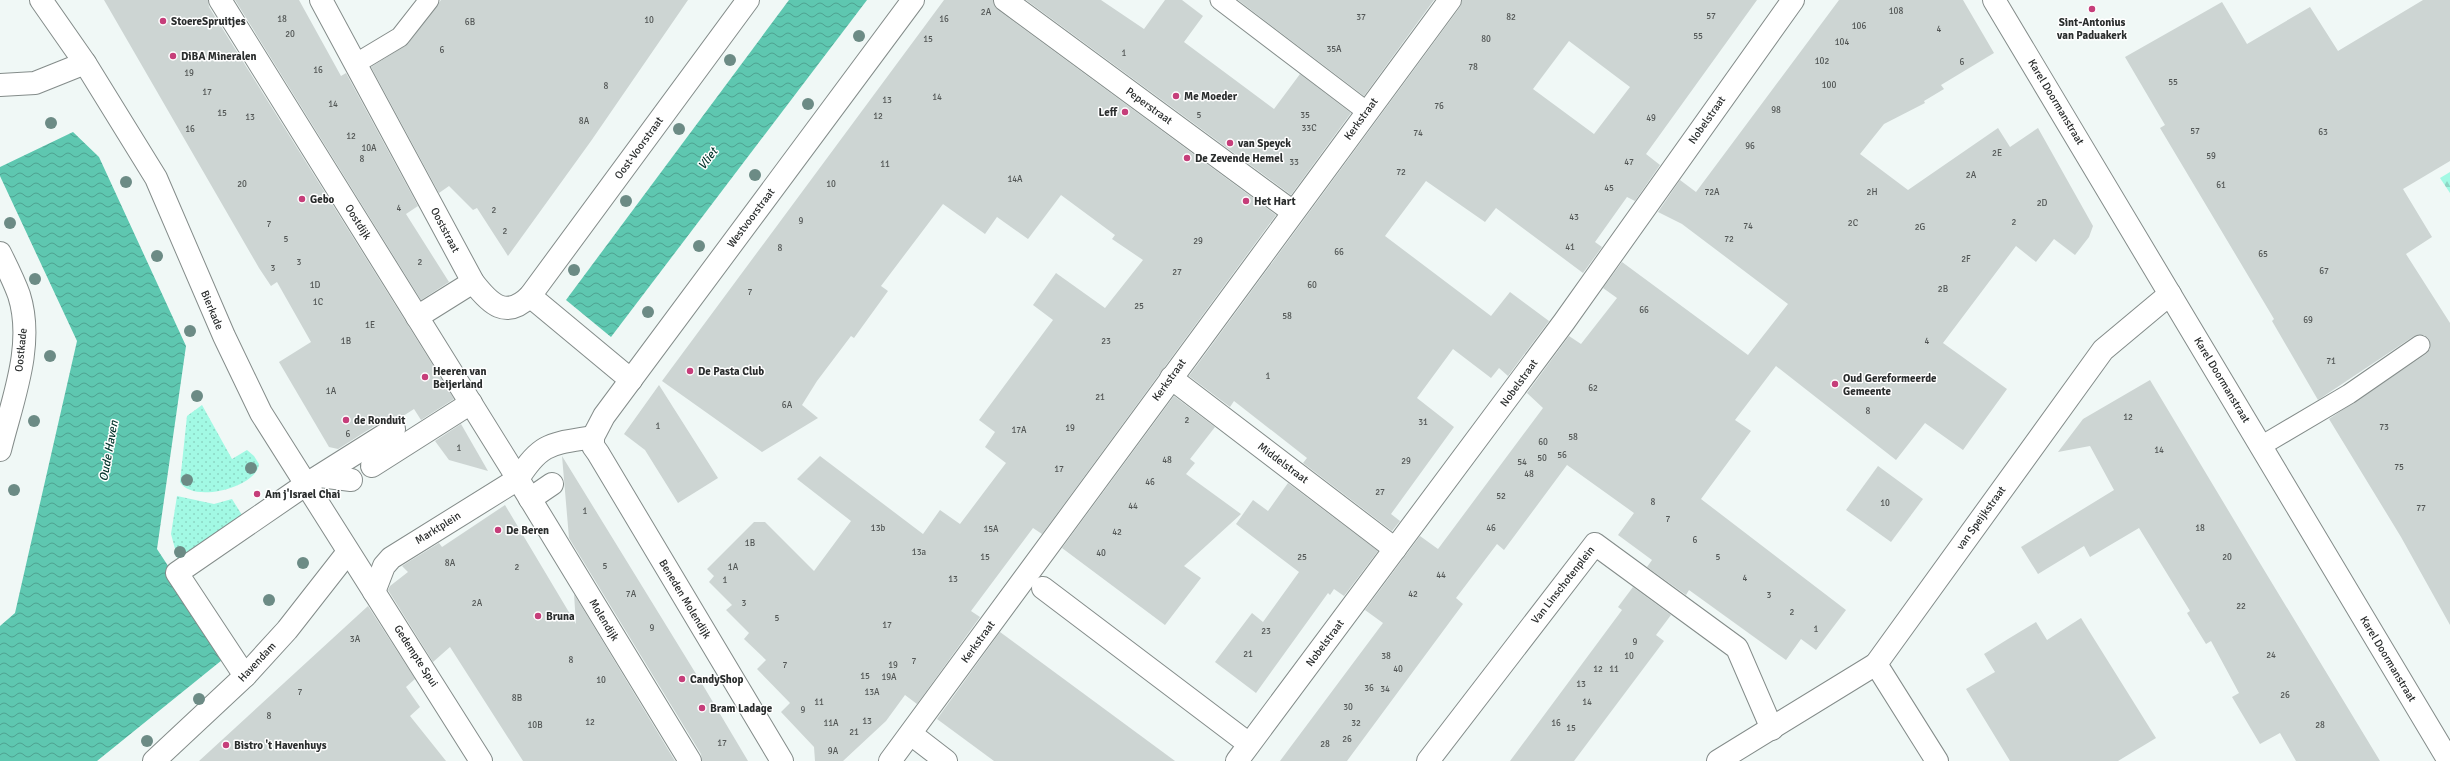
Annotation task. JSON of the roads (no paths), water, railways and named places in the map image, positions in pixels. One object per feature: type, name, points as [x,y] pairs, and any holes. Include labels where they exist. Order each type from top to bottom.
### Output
[{"type":"street","name":"Bierkade","points":[[41,0],[85,62],[156,178],[248,387],[313,481],[348,552]]},
{"type":"street","name":"Oostdijk","points":[[220,0],[471,403]]},
{"type":"street","name":"Ooststraat","points":[[320,0],[473,282],[486,297],[503,308],[515,307],[530,296]]},
{"type":"street","name":"Westvoorstraat","points":[[593,437],[604,416],[913,0]]},
{"type":"street","name":"Peperstraat","points":[[1005,0],[1292,212]]},
{"type":"street","name":"Kerkstraat","points":[[890,761],[1366,111],[1450,0]]},
{"type":"street","name":"Nobelstraat","points":[[1243,753],[1564,322],[1793,0]]},
{"type":"street","name":"Karel Doormanstraat","points":[[1994,0],[2449,761]]},
{"type":"street","name":"Oost-Voorstraat","points":[[530,296],[741,3]]},
{"type":"street","points":[[0,85],[35,83],[85,62]]},
{"type":"street","name":"Oostkade","points":[[0,253],[19,295],[24,322],[23,351],[19,375],[0,450]]},
{"type":"street","points":[[417,317],[473,282]]},
{"type":"street","name":"van Speijkstraat","points":[[1876,664],[2103,350],[2170,294]]},
{"type":"street","points":[[530,296],[631,380]]},
{"type":"street","name":"Middelstraat","points":[[1171,378],[1396,549]]},
{"type":"street","points":[[372,466],[471,403],[518,479]]},
{"type":"street","points":[[245,676],[177,573],[313,481],[394,429]]},
{"type":"street","name":"Marktplein","points":[[374,592],[384,566],[391,558],[518,479],[528,461],[541,449],[558,443],[593,437]]},
{"type":"street","name":"Beneden Molendijk","points":[[593,437],[593,446],[782,761]]},
{"type":"street","name":"Molendijk","points":[[518,479],[690,761]]},
{"type":"street","points":[[313,481],[351,480]]},
{"type":"street","points":[[530,499],[552,484]]},
{"type":"street","name":"Van Linschotenplein","points":[[1428,761],[1595,544],[1737,648],[1772,728]]},
{"type":"street","name":"Gedempte Spui","points":[[348,552],[481,761]]},
{"type":"street","name":"Havendam","points":[[154,761],[245,676],[287,630],[348,552]]},
{"type":"street","points":[[1043,588],[1243,753]]},
{"type":"street","points":[[1718,761],[1876,664],[1937,761]]},
{"type":"street","points":[[911,734],[946,761]]},
{"type":"lane","points":[[355,64],[400,37],[430,0]]},
{"type":"lane","points":[[1220,0],[1366,111]]},
{"type":"lane","points":[[2261,446],[2349,394],[2420,345]]},
{"type":"water","name":"Vliet","points":[[789,0],[867,0],[611,337],[566,300]]},
{"type":"water","name":"Oude Haven","points":[[73,132],[99,157],[186,346],[157,549],[227,656],[97,761],[0,761],[0,626],[15,613],[77,341],[0,176],[0,167]]},
{"type":"place","name":"Sint-Antonius van Paduakerk","points":[[2092,9]]},
{"type":"place","name":"StoereSpruitjes","points":[[163,21]]},
{"type":"place","name":"DiBA Mineralen","points":[[173,56]]},
{"type":"place","name":"Me Moeder","points":[[1176,96]]},
{"type":"place","name":"Leff","points":[[1125,112]]},
{"type":"place","name":"van Speyck","points":[[1230,143]]},
{"type":"place","name":"De Zevende Hemel","points":[[1187,158]]},
{"type":"place","name":"Gebo","points":[[302,199]]},
{"type":"place","name":"Het Hart","points":[[1246,201]]},
{"type":"place","name":"De Pasta Club","points":[[690,371]]},
{"type":"place","name":"Heeren van Beijerland","points":[[425,377]]},
{"type":"place","name":"Oud Gereformeerde Gemeente","points":[[1835,384]]},
{"type":"place","name":"de Ronduit","points":[[346,420]]},
{"type":"place","name":"Am j'Israel Chai","points":[[257,494]]},
{"type":"place","name":"De Beren","points":[[498,530]]},
{"type":"place","name":"Bruna","points":[[538,616]]},
{"type":"place","name":"CandyShop","points":[[682,679]]},
{"type":"place","name":"Bram Ladage","points":[[702,708]]},
{"type":"place","name":"Bistro 't Havenhuys","points":[[226,745]]}]
